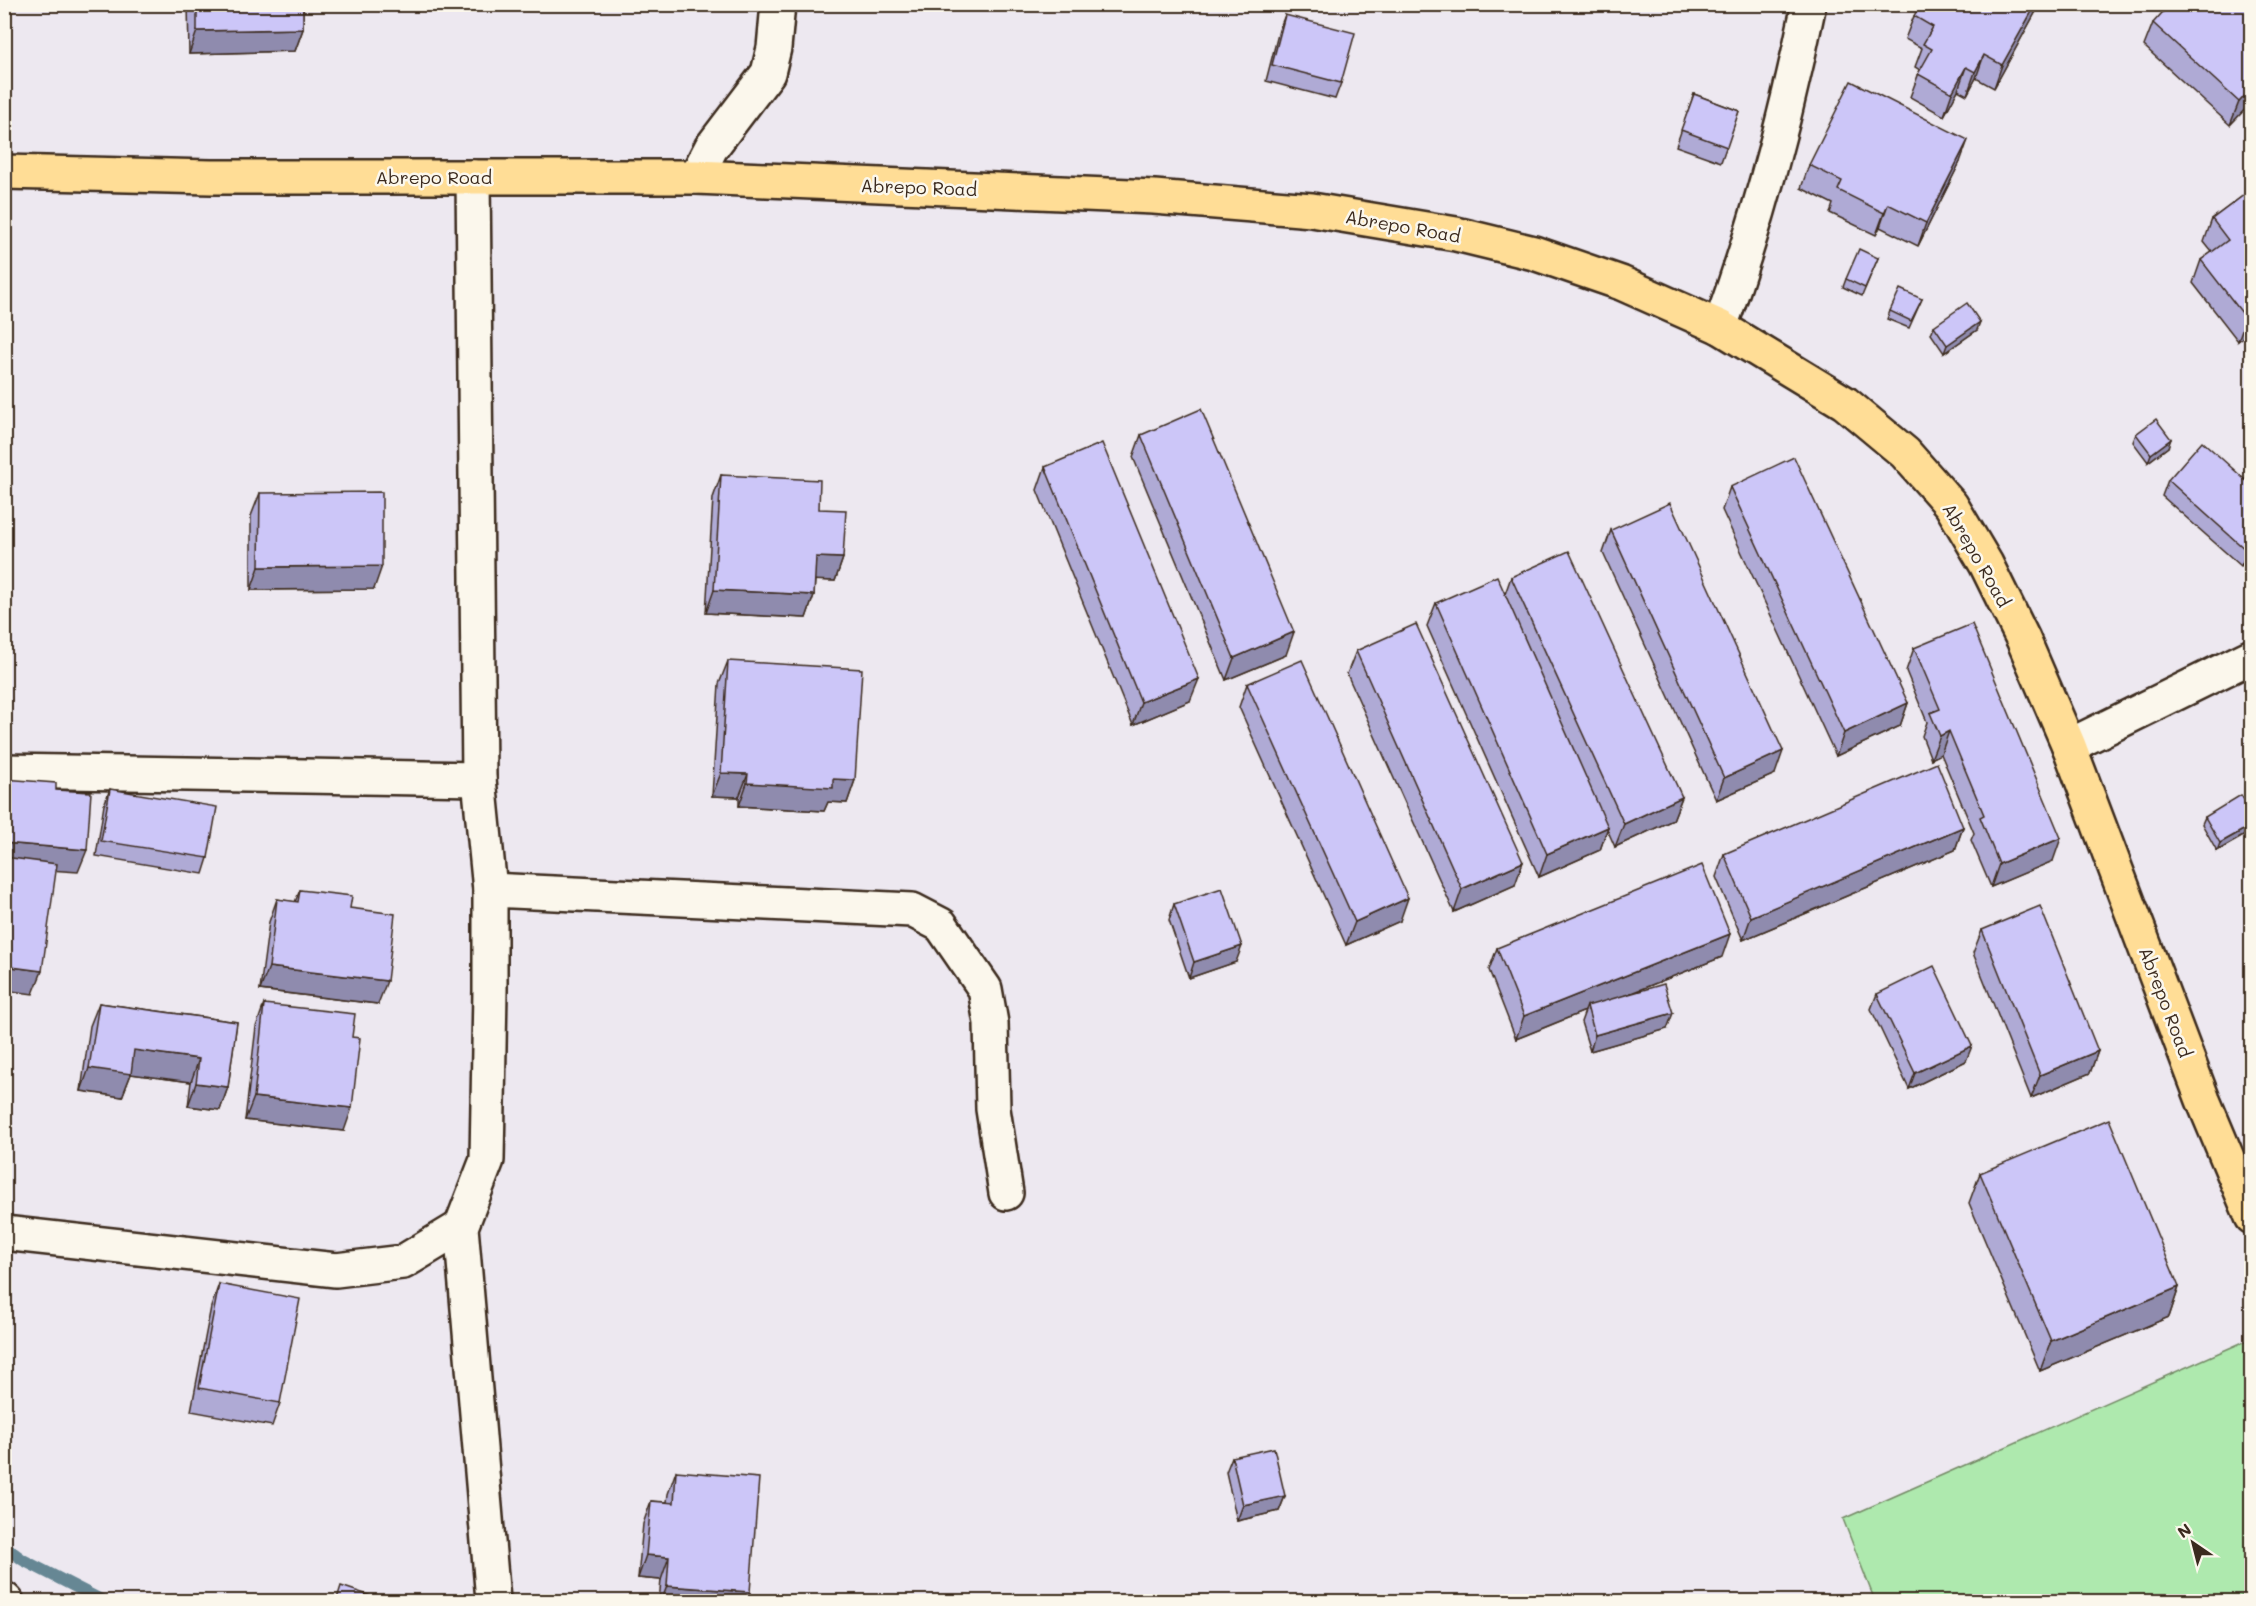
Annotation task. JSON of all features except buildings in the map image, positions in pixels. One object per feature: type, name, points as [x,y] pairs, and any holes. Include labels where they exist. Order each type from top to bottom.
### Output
[{"type":"main road","name":"Abrepo Road","points":[[4,172],[211,177],[696,177],[1154,197],[1312,210],[1456,234],[1534,253],[1621,283],[1720,327],[1845,403],[1905,453],[1951,506],[1986,564],[2023,639],[2069,746],[2199,1089],[2252,1217]]},
{"type":"street","points":[[696,177],[711,148],[768,73],[774,48],[778,4]]},
{"type":"street","points":[[1720,327],[1790,98],[1809,4]]},
{"type":"street","points":[[473,177],[478,778],[490,890],[487,1160],[461,1227],[493,1600]]},
{"type":"street","points":[[2069,746],[2252,656]]},
{"type":"street","points":[[4,771],[478,778]]},
{"type":"street","points":[[490,890],[912,910],[941,925],[985,989],[992,1023],[993,1109],[1006,1192]]},
{"type":"street","points":[[4,1233],[336,1270],[404,1262],[461,1227]]},
{"type":"green space","points":[[2250,1339],[2251,1593],[2222,1602],[1875,1601],[1843,1519]]},
{"type":"waterway","points":[[4,1546],[23,1560],[105,1602]]}]
